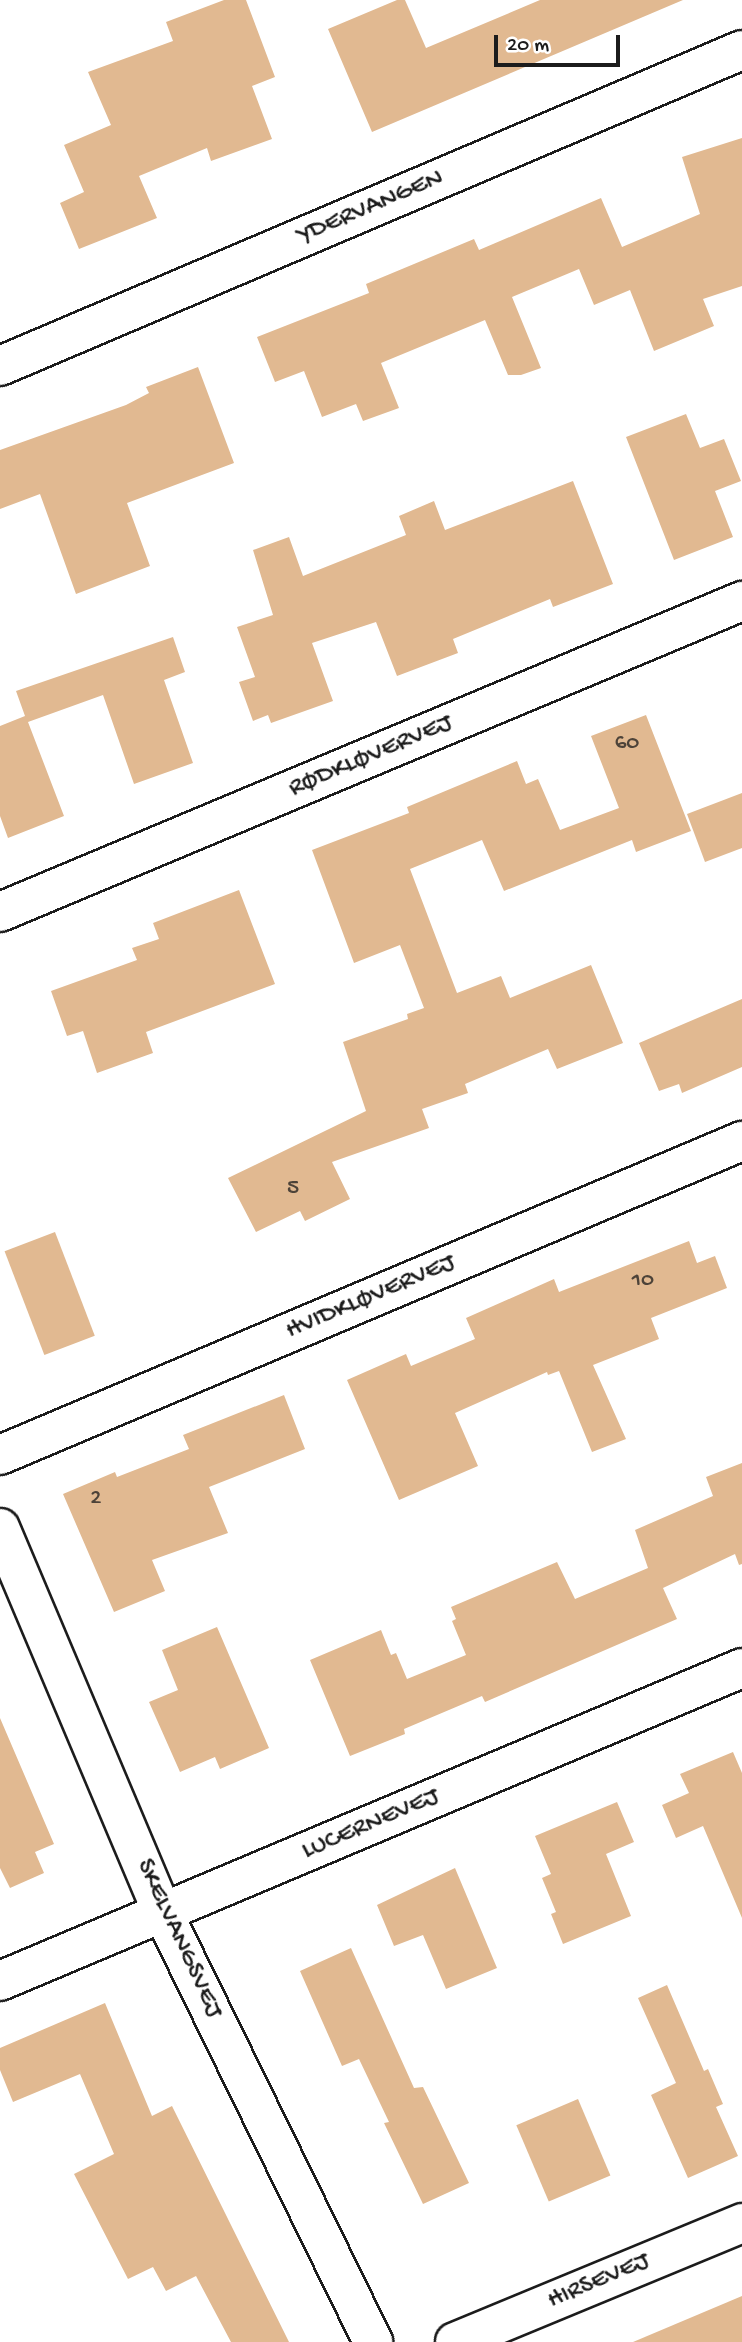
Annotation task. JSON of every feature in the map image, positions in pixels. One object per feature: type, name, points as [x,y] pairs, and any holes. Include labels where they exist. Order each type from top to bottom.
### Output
[{"type":"street","name":"YDERVANGEN","points":[[0,366],[742,50]]},
{"type":"street","name":"RØDKLØVERVEJ","points":[[0,912],[742,601]]},
{"type":"street","name":"HVIDKLØVERVEJ","points":[[0,1455],[742,1140]]},
{"type":"street","name":"SKELVANGSVEJ","points":[[0,1528],[163,1913],[373,2342]]},
{"type":"street","name":"LUCERNEVEJ","points":[[0,1981],[742,1668]]},
{"type":"street","name":"HIRSEVEJ","points":[[455,2342],[742,2222]]},
{"type":"building","points":[[224,0],[246,0],[275,77],[252,86],[272,139],[211,161],[207,148],[139,176],[157,218],[79,249],[60,203],[84,192],[64,145],[111,125],[88,72],[173,41],[166,22]]},
{"type":"building","points":[[397,0],[405,0],[426,48],[540,0],[683,0],[372,132],[328,29]]},
{"type":"building","points":[[742,138],[742,286],[703,299],[714,326],[654,351],[630,290],[594,305],[579,269],[512,297],[541,368],[521,375],[508,375],[485,320],[381,363],[399,408],[363,421],[356,404],[322,417],[304,371],[275,382],[257,337],[369,293],[366,284],[474,239],[479,250],[601,198],[622,247],[700,214],[682,157]]},
{"type":"building","points":[[198,367],[234,463],[127,503],[150,566],[76,594],[40,494],[0,509],[0,450],[126,405],[149,393],[146,387]]},
{"type":"building","points":[[686,414],[700,448],[724,439],[741,481],[715,491],[733,537],[674,560],[626,437]]},
{"type":"building","points":[[573,481],[613,584],[553,607],[550,599],[453,639],[458,653],[397,676],[376,622],[312,643],[333,701],[271,723],[268,715],[253,721],[239,682],[255,677],[237,627],[273,615],[253,550],[289,537],[303,576],[406,535],[399,516],[434,501],[445,530]]},
{"type":"building","points":[[173,637],[185,672],[164,680],[193,763],[134,784],[103,695],[28,722],[64,816],[8,838],[0,816],[0,726],[25,716],[16,691]]},
{"type":"building","points":[[646,715],[691,831],[636,852],[632,840],[504,891],[482,840],[410,869],[457,993],[501,976],[510,998],[591,965],[623,1043],[557,1069],[548,1049],[465,1084],[468,1093],[422,1109],[429,1128],[332,1162],[350,1199],[305,1221],[300,1211],[256,1232],[228,1178],[366,1111],[343,1042],[408,1019],[407,1014],[424,1008],[400,945],[354,963],[312,850],[409,813],[407,807],[517,761],[526,784],[538,779],[560,830],[619,808],[591,736]]},
{"type":"building","points":[[742,793],[742,848],[705,862],[687,814]]},
{"type":"building","points":[[239,890],[275,984],[146,1032],[153,1053],[97,1073],[83,1031],[67,1036],[51,991],[137,960],[132,948],[159,939],[153,923]]},
{"type":"building","points":[[742,999],[742,1067],[682,1093],[679,1084],[659,1091],[639,1043]]},
{"type":"building","points":[[55,1232],[95,1336],[44,1355],[5,1251]]},
{"type":"building","points":[[689,1241],[697,1263],[715,1256],[727,1288],[651,1318],[659,1339],[593,1365],[626,1439],[592,1452],[559,1371],[548,1375],[547,1372],[455,1413],[478,1466],[399,1500],[347,1380],[406,1354],[411,1366],[475,1339],[466,1318],[554,1279],[559,1292]]},
{"type":"building","points":[[284,1395],[305,1449],[209,1487],[228,1533],[152,1560],[165,1591],[114,1612],[63,1494],[115,1472],[117,1477],[189,1449],[183,1435]]},
{"type":"building","points":[[742,1463],[742,1564],[739,1565],[735,1554],[663,1588],[677,1619],[485,1702],[482,1696],[404,1729],[405,1734],[350,1756],[310,1660],[381,1630],[391,1655],[396,1653],[407,1679],[466,1655],[452,1621],[456,1619],[451,1607],[557,1562],[575,1599],[648,1568],[635,1530],[713,1496],[706,1477]]},
{"type":"building","points":[[217,1627],[269,1748],[220,1769],[215,1757],[180,1772],[149,1702],[178,1690],[162,1650]]},
{"type":"building","points":[[0,1718],[54,1844],[35,1852],[44,1873],[10,1888],[0,1868]]},
{"type":"building","points":[[733,1752],[742,1773],[742,1918],[703,1826],[676,1838],[662,1805],[689,1793],[680,1774]]},
{"type":"building","points":[[617,1802],[634,1842],[606,1854],[631,1916],[563,1944],[551,1914],[556,1912],[542,1878],[551,1874],[535,1836]]},
{"type":"building","points":[[455,1868],[497,1968],[446,1989],[423,1935],[394,1946],[377,1905]]},
{"type":"building","points":[[351,1948],[414,2088],[423,2087],[469,2183],[423,2204],[384,2123],[389,2122],[359,2059],[342,2066],[300,1971]]},
{"type":"building","points":[[667,1985],[704,2071],[708,2069],[723,2104],[716,2107],[738,2156],[688,2178],[651,2095],[676,2083],[638,1998]]},
{"type":"building","points":[[105,2003],[152,2116],[172,2106],[289,2342],[231,2342],[196,2276],[166,2291],[153,2267],[128,2279],[74,2174],[114,2154],[80,2074],[13,2102],[0,2070],[0,2048]]},
{"type":"building","points":[[578,2099],[610,2175],[549,2202],[516,2125]]},
{"type":"building","points":[[742,2296],[742,2342],[633,2342]]}]
